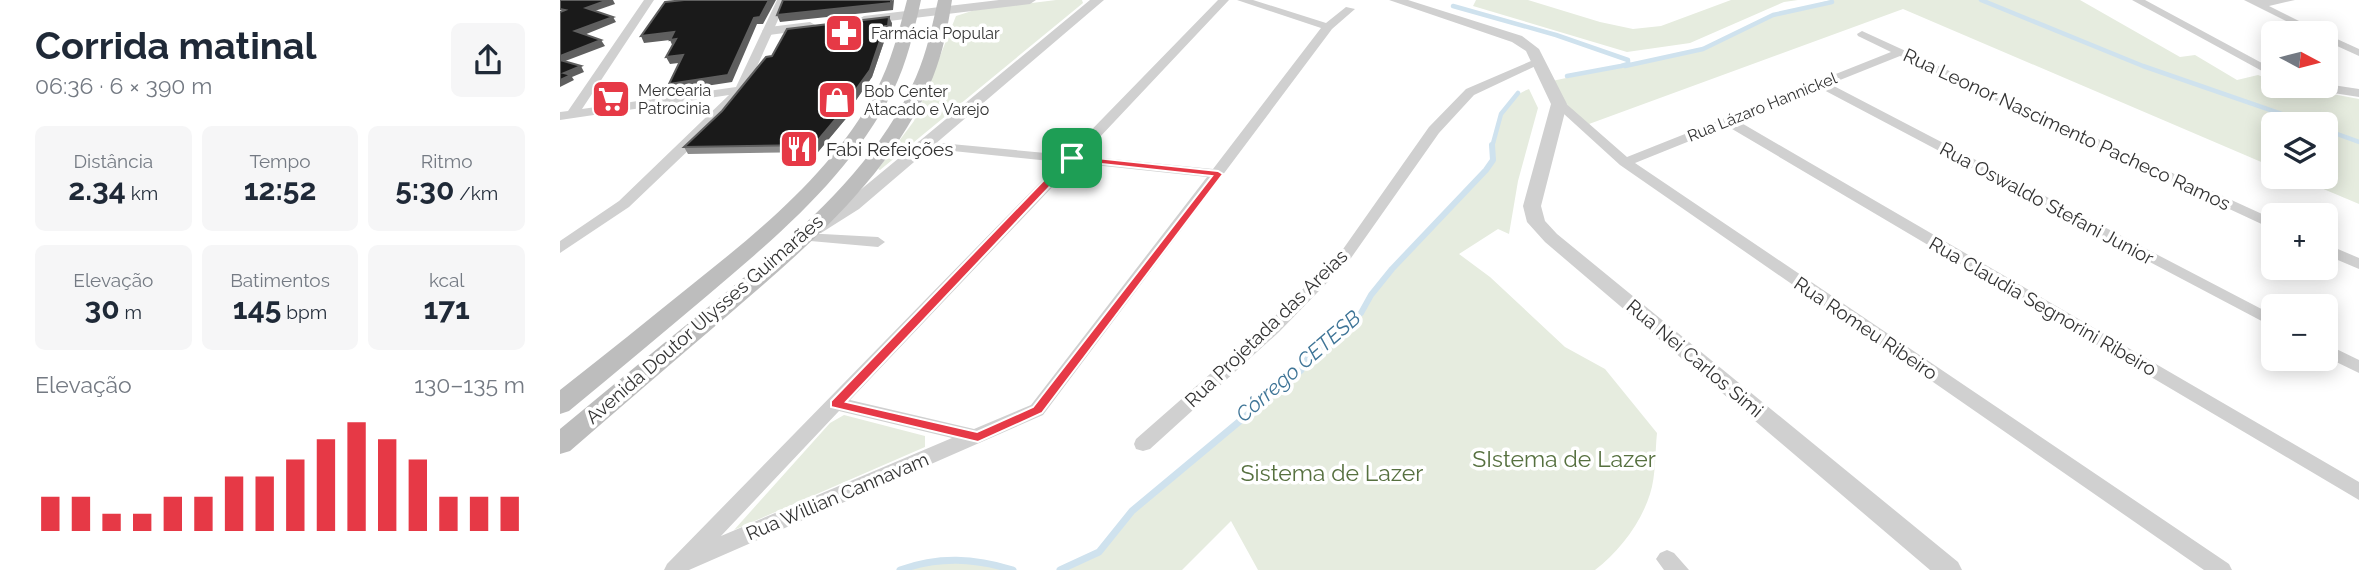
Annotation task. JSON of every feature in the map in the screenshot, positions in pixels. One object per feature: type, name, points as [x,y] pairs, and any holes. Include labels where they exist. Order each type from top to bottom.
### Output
[{"type":"main road","name":"Avenida Doutor Ulysses Guimarães","points":[[560,444],[806,235],[866,172],[907,114],[939,32],[944,5]]},
{"type":"main road","name":"Avenida Doutor Ulysses Guimarães","points":[[560,404],[769,234],[818,186],[866,126],[895,71],[913,7]]},
{"type":"street","points":[[566,116],[649,0]]},
{"type":"street","points":[[560,248],[624,204],[741,90],[782,0]]},
{"type":"street","points":[[852,21],[913,7],[1030,0]]},
{"type":"street","points":[[806,235],[853,205],[1098,0]]},
{"type":"street","points":[[682,564],[1224,0]]},
{"type":"street","points":[[1241,0],[1328,27]]},
{"type":"street","points":[[1395,0],[1517,39],[1532,49],[1538,61]]},
{"type":"street","points":[[2137,0],[2261,67]]},
{"type":"street","points":[[2253,2],[2290,0]]},
{"type":"street","points":[[2253,2],[2293,21]]},
{"type":"street","name":"Rua Willian Cannavam","points":[[682,564],[1037,410],[1328,27],[1350,9]]},
{"type":"street","points":[[769,31],[826,24]]},
{"type":"street","name":"Rua Leonor Nascimento Pacheco Ramos","points":[[1862,34],[2261,218]]},
{"type":"street","points":[[2338,43],[2359,53]]},
{"type":"street","name":"Rua Lázaro Hannickel","points":[[1625,162],[1900,52]]},
{"type":"street","name":"Rua Romeu Ribeiro","points":[[1538,61],[1557,102],[1625,162],[2221,570]]},
{"type":"street","name":"Rua Projetada das Areias","points":[[1143,444],[1273,328],[1346,255],[1434,130],[1470,92],[1538,61]]},
{"type":"street","name":"Rua Oswaldo Stefani Junior","points":[[1821,83],[2261,316]]},
{"type":"street","points":[[566,116],[741,90]]},
{"type":"street","points":[[2338,90],[2359,93]]},
{"type":"street","name":"Rua Nei Carlos Simi","points":[[1557,102],[1532,206],[1536,222],[1551,239],[1949,570]]},
{"type":"street","name":"Rua Claudia Segnorini Ribeiro","points":[[1728,121],[2359,492]]},
{"type":"street","points":[[924,145],[1218,174]]},
{"type":"street","points":[[806,235],[878,242]]},
{"type":"street","points":[[2338,254],[2359,264]]},
{"type":"street","points":[[2338,356],[2359,367]]},
{"type":"street","points":[[836,404],[978,437]]},
{"type":"green space","points":[[1056,0],[1082,0],[1083,3],[878,169],[914,121],[956,16],[975,10]]},
{"type":"green space","points":[[1476,0],[1528,0],[1633,29],[1661,26],[1731,0],[1798,0],[1784,2],[1690,43],[1627,52],[1473,6]]},
{"type":"green space","points":[[1831,0],[2080,0],[2180,57],[2195,55],[2237,80],[2261,76],[2261,98],[2338,98],[2338,95],[2359,99],[2359,204],[2323,189],[2338,189],[2338,112],[2261,112],[2261,162],[1903,9],[1589,124],[1567,105],[1552,81],[1703,49],[1773,15]]},
{"type":"green space","points":[[1529,89],[1538,108],[1518,181],[1509,234],[1498,229],[1459,254],[1490,277],[1565,347],[1605,369],[1657,433],[1653,480],[1646,505],[1635,526],[1612,555],[1595,570],[1258,570],[1231,521],[1182,570],[1060,570],[1099,552],[1132,511],[1301,370],[1310,355],[1361,313],[1371,295],[1392,269],[1486,170],[1493,160],[1493,139],[1499,118],[1511,100]]},
{"type":"green space","points":[[844,415],[925,436],[925,447],[734,530],[830,423]]},
{"type":"green space","points":[[954,557],[1013,570],[900,570],[919,562]]},
{"type":"building","points":[[560,0],[608,0],[586,8],[613,17],[575,31],[601,40],[560,56],[560,12],[565,10],[560,9]]},
{"type":"building","points":[[769,0],[760,17],[754,18],[728,75],[669,84],[683,55],[666,57],[676,39],[670,40],[674,32],[641,36],[665,2]]},
{"type":"building","points":[[783,0],[891,0],[891,3],[777,15]]},
{"type":"building","points":[[889,17],[870,70],[847,102],[850,102],[814,145],[684,147],[722,111],[766,57],[772,56],[787,29]]},
{"type":"building","points":[[560,60],[581,66],[564,73],[571,75],[560,80]]},
{"type":"waterway","points":[[1981,0],[2143,66],[2276,112]]},
{"type":"waterway","points":[[1625,66],[1703,49],[1773,15],[1832,2]]},
{"type":"waterway","name":"Córrego CETESB","points":[[1453,6],[1556,35],[1628,60],[1628,64],[1621,66],[1567,76]]},
{"type":"waterway","name":"Córrego CETESB","points":[[1492,147],[1501,114],[1518,93]]},
{"type":"waterway","points":[[2338,134],[2359,142]]},
{"type":"waterway","name":"Córrego CETESB","points":[[1336,334],[1361,313],[1371,295],[1392,269],[1486,170],[1493,160],[1492,147]]},
{"type":"waterway","name":"Córrego CETESB","points":[[1060,570],[1099,552],[1132,511],[1301,370],[1310,355],[1338,332]]},
{"type":"waterway","name":"Córrego CETESB","points":[[900,570],[929,562],[956,560],[1013,570]]},
{"type":"place","name":"Farmácia Popular","points":[[844,33]]},
{"type":"place","name":"Mercearia Patrocinia","points":[[611,99]]},
{"type":"place","name":"Bob Center Atacado e Varejo","points":[[837,100]]},
{"type":"place","name":"Fabi Refeições","points":[[799,149]]},
{"type":"route","points":[[1072,158],[1218,174],[1037,410],[978,437],[836,404],[1013,219],[1072,158]]},
{"type":"park label","name":"SIstema de Lazer","points":[[1564,458]]},
{"type":"park label","name":"Sistema de Lazer","points":[[1332,472]]}]
